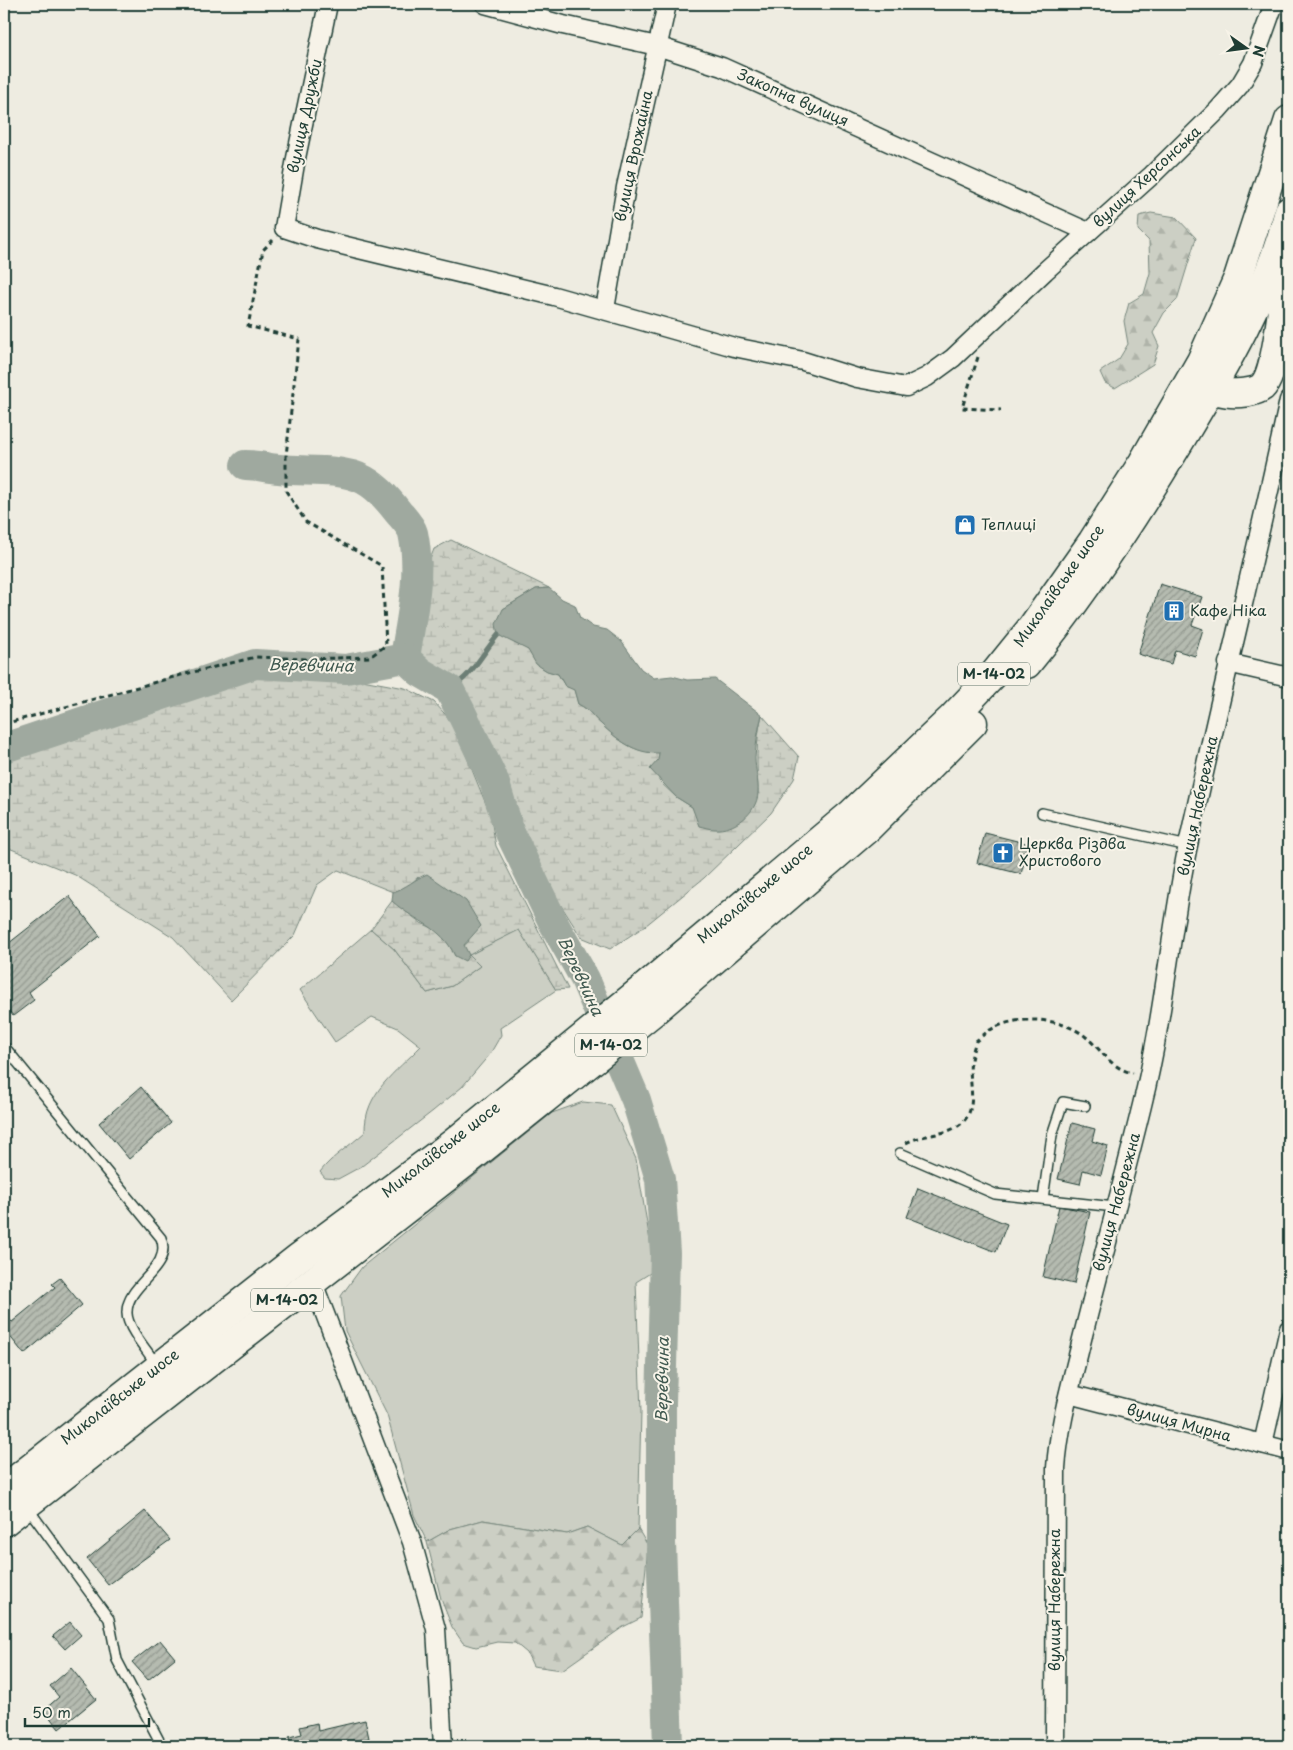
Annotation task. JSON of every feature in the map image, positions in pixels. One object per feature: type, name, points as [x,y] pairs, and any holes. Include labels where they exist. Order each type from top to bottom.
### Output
[{"type":"main road","name":"Миколаївське шосе","points":[[4,1489],[298,1258],[452,1144],[646,986],[852,813],[952,718],[994,674],[1032,627],[1098,534],[1201,361],[1238,278],[1289,120]]},
{"type":"main road","points":[[1281,149],[1250,276],[1237,312],[1206,379],[1212,388],[1237,394],[1255,390],[1267,379],[1274,357],[1289,249]]},
{"type":"main road","name":"Миколаївське шосе","points":[[4,1522],[652,1013],[868,828],[1007,688],[1060,623],[1106,559],[1212,388],[1248,322],[1267,277],[1289,211]]},
{"type":"street","name":"вулиця Дружби","points":[[284,228],[296,158],[328,4]]},
{"type":"street","name":"Закопна вулиця","points":[[485,4],[563,25],[657,46],[722,67],[1088,232]]},
{"type":"street","name":"вулиця Врожайна","points":[[605,310],[626,187],[667,4]]},
{"type":"street","name":"вулиця Херсонська","points":[[284,228],[317,239],[605,310],[734,347],[803,361],[857,378],[906,387],[927,377],[953,358],[988,327],[1088,232],[1152,175],[1240,85],[1253,63],[1264,38],[1274,4]]},
{"type":"street","points":[[1289,400],[1256,557],[1228,663],[1289,677]]},
{"type":"street","name":"вулиця Набережна","points":[[1055,1746],[1056,1468],[1060,1429],[1148,1076],[1188,846],[1228,663]]},
{"type":"street","points":[[312,1280],[412,1542],[436,1629],[443,1746]]},
{"type":"street","points":[[1263,1444],[1275,1383],[1289,1329]]},
{"type":"street","name":"вулиця Мирна","points":[[1069,1394],[1289,1451]]},
{"type":"lane","points":[[1042,813],[1188,846]]},
{"type":"lane","points":[[4,1046],[160,1238],[163,1245],[161,1259],[130,1299],[126,1312],[134,1332],[159,1367]]},
{"type":"lane","points":[[1043,1199],[1052,1135],[1064,1102],[1085,1106]]},
{"type":"lane","points":[[900,1153],[995,1194],[1114,1207]]},
{"type":"lane","points":[[25,1505],[109,1619],[117,1660],[162,1746]]},
{"type":"path","points":[[4,724],[181,675],[256,657],[306,659],[370,657],[386,644],[382,566],[306,522],[286,490],[286,456],[299,339],[248,326],[263,250],[284,228]]},
{"type":"path","points":[[988,327],[962,408],[1000,410]]},
{"type":"path","points":[[900,1153],[906,1144],[915,1138],[958,1126],[968,1117],[972,1105],[971,1061],[976,1041],[999,1026],[1022,1020],[1059,1024],[1075,1029],[1123,1072],[1148,1076]]},
{"type":"green space","points":[[1151,213],[1176,217],[1196,238],[1177,300],[1164,313],[1153,333],[1159,346],[1153,364],[1115,388],[1105,383],[1100,372],[1119,359],[1128,344],[1124,321],[1129,303],[1144,294],[1150,273],[1149,241],[1138,230],[1139,216]]},
{"type":"green space","points":[[451,540],[549,588],[536,589],[503,609],[514,643],[528,650],[540,666],[558,674],[565,686],[574,689],[578,704],[620,740],[642,751],[659,752],[659,781],[676,797],[692,807],[758,794],[757,745],[762,715],[799,757],[794,779],[771,813],[704,878],[645,926],[610,949],[581,937],[531,858],[481,727],[466,697],[450,680],[431,674],[419,663],[415,652],[423,578],[434,549]]},
{"type":"green space","points":[[213,674],[346,677],[405,688],[434,702],[453,723],[490,814],[496,846],[568,989],[556,990],[519,930],[469,955],[480,966],[452,986],[427,993],[394,949],[371,929],[392,901],[421,923],[435,929],[447,940],[455,956],[469,941],[418,877],[405,889],[393,892],[338,870],[317,885],[295,935],[231,1000],[173,937],[75,875],[4,846],[4,741]]},
{"type":"green space","points":[[371,929],[394,949],[427,993],[452,986],[480,966],[469,955],[519,929],[556,990],[500,1028],[501,1035],[490,1054],[462,1087],[433,1111],[362,1166],[338,1179],[325,1178],[320,1172],[325,1166],[365,1132],[366,1118],[370,1106],[383,1084],[421,1046],[398,1028],[372,1017],[335,1042],[300,990]]},
{"type":"green space","points":[[583,1102],[611,1105],[636,1159],[655,1270],[636,1282],[641,1412],[638,1529],[622,1545],[587,1527],[567,1534],[483,1520],[450,1529],[427,1542],[414,1515],[387,1415],[345,1331],[341,1296],[362,1267],[552,1113]]},
{"type":"green space","points":[[483,1520],[567,1534],[587,1527],[622,1545],[638,1529],[648,1546],[641,1618],[623,1627],[562,1670],[533,1666],[527,1653],[515,1643],[497,1642],[476,1647],[463,1643],[452,1627],[441,1599],[427,1542],[450,1529]]},
{"type":"shaded area","points":[[549,588],[562,599],[575,605],[580,618],[593,627],[607,630],[621,641],[641,669],[654,678],[672,676],[687,680],[715,679],[762,715],[757,736],[755,758],[758,793],[754,807],[749,814],[736,824],[722,829],[699,826],[692,807],[676,797],[650,769],[658,760],[659,753],[642,751],[620,740],[578,704],[574,690],[565,686],[558,674],[547,671],[536,664],[528,650],[498,635],[496,624],[503,609],[536,589]]},
{"type":"shaded area","points":[[427,874],[466,901],[481,926],[464,945],[469,955],[465,961],[455,956],[443,937],[392,901],[393,892]]},
{"type":"building","name":"Кафе Ніка","points":[[1160,584],[1202,597],[1192,625],[1203,629],[1195,656],[1175,650],[1171,664],[1138,654]]},
{"type":"building","name":"Церква Різдва Христового","points":[[985,833],[1029,844],[1021,874],[977,863]]},
{"type":"building","points":[[69,896],[100,936],[29,992],[34,1000],[13,1016],[4,1004],[4,947]]},
{"type":"building","points":[[141,1087],[171,1123],[129,1159],[99,1123]]},
{"type":"building","points":[[1072,1123],[1095,1129],[1092,1141],[1108,1146],[1101,1175],[1083,1170],[1080,1184],[1058,1179]]},
{"type":"building","points":[[918,1188],[1007,1224],[996,1252],[907,1217]]},
{"type":"building","points":[[1059,1206],[1090,1212],[1074,1284],[1043,1277]]},
{"type":"building","points":[[60,1278],[82,1305],[24,1354],[4,1329],[4,1322],[8,1318],[12,1322],[55,1287],[52,1284]]},
{"type":"building","points":[[145,1511],[170,1540],[108,1585],[87,1559]]},
{"type":"building","points":[[70,1622],[81,1635],[65,1649],[53,1636]]},
{"type":"building","points":[[160,1640],[175,1658],[148,1680],[132,1662]]},
{"type":"building","points":[[71,1668],[96,1699],[59,1729],[44,1710],[59,1697],[50,1686]]},
{"type":"building","points":[[365,1720],[369,1738],[334,1746],[291,1746],[289,1737],[302,1734],[300,1727],[317,1723],[318,1731]]},
{"type":"waterway","points":[[245,465],[349,474],[370,483],[390,502],[411,528],[415,549],[415,596],[405,658]]},
{"type":"waterway","points":[[449,689],[470,672],[498,635]]},
{"type":"waterway","name":"Веревчина","points":[[4,748],[255,664],[346,669],[405,658],[420,672],[449,689],[494,781],[510,833],[554,924],[585,979],[636,1100],[660,1179],[665,1253],[661,1403],[661,1543],[668,1746]]},
{"type":"place","name":"Теплиці","points":[[965,525]]},
{"type":"place","name":"Кафе Ніка","points":[[1174,611]]},
{"type":"place","name":"Церква Різдва Христового","points":[[1003,853]]}]
